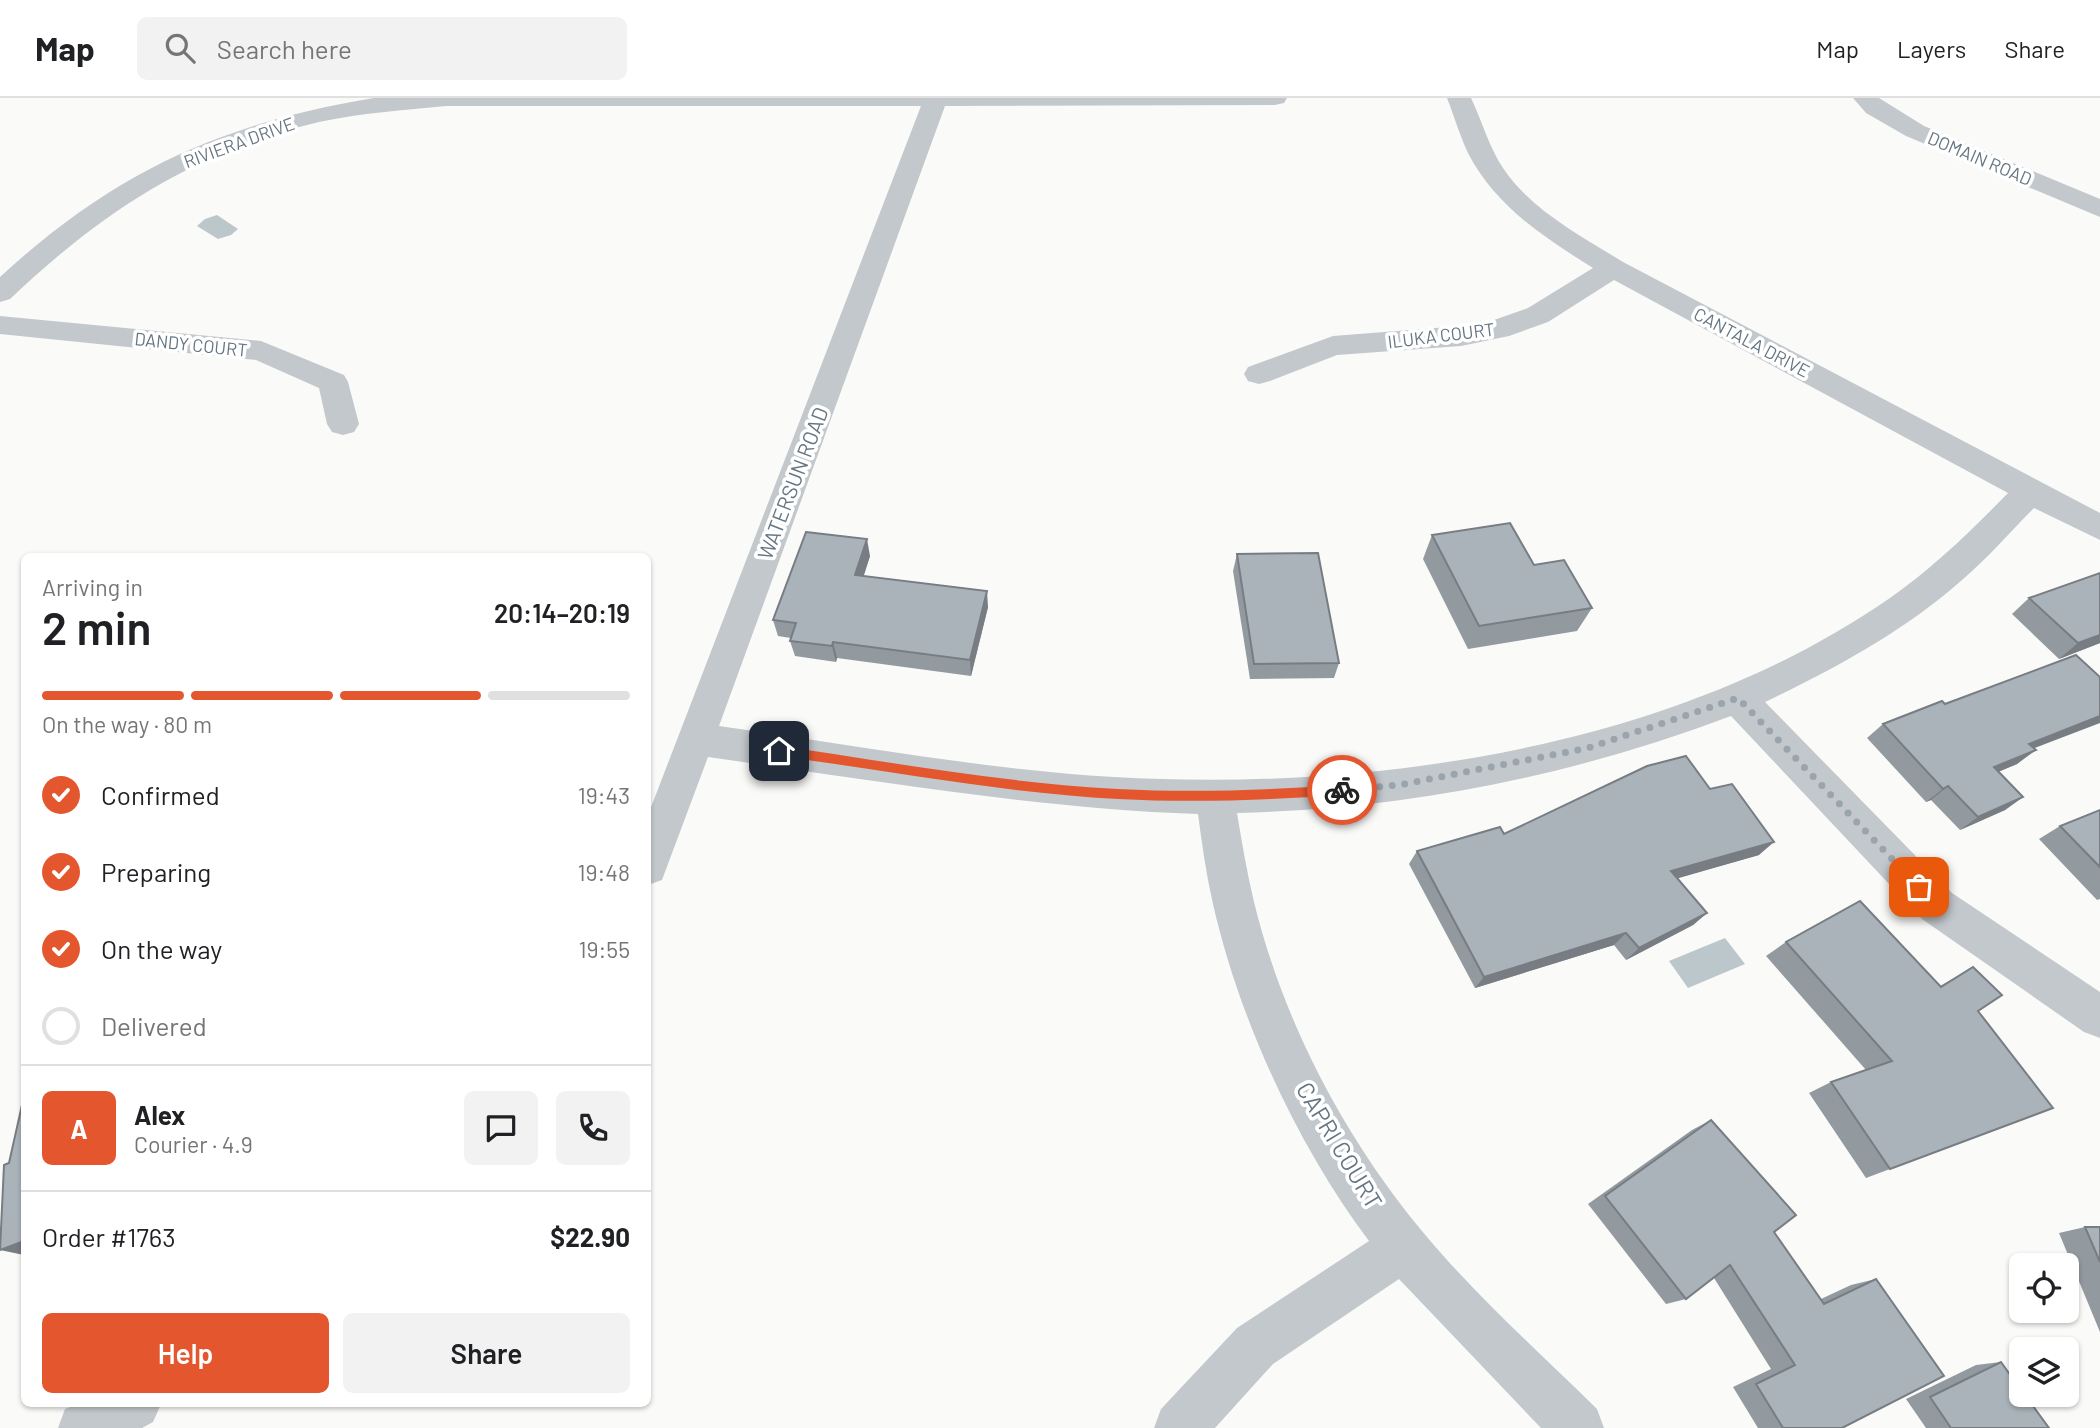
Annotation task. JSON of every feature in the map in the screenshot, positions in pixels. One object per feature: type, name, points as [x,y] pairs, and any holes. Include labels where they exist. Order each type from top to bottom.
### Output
[{"type":"street","name":"WATERSUN ROAD","points":[[651,859],[936,98]]},
{"type":"street","name":"RIVIERA DRIVE","points":[[0,293],[38,254],[67,230],[117,196],[164,170],[246,135],[363,105],[474,99],[1275,98]]},
{"type":"street","name":"CANTALA DRIVE","points":[[1460,98],[1482,154],[1499,181],[1546,225],[1613,268],[2100,528]]},
{"type":"street","name":"DOMAIN ROAD","points":[[1866,98],[1875,108],[1916,131],[2100,209]]},
{"type":"street","name":"ILUKA COURT","points":[[1259,374],[1333,346],[1461,336],[1499,329],[1538,315],[1613,268]]},
{"type":"street","name":"DANDY COURT","points":[[0,325],[261,351],[333,382],[342,424]]},
{"type":"street","points":[[695,739],[1028,786],[1115,794],[1215,797],[1296,795],[1399,785],[1496,767],[1588,748],[1738,698],[1822,658],[1891,614],[1950,571],[2031,491]]},
{"type":"street","points":[[1738,698],[1937,906],[2100,1017]]},
{"type":"street","name":"CAPRI COURT","points":[[1215,797],[1236,915],[1269,1014],[1319,1117],[1350,1171],[1404,1247],[1578,1428]]},
{"type":"street","points":[[1180,1428],[1255,1346],[1404,1247]]},
{"type":"street","points":[[84,1428],[129,1407]]},
{"type":"shaded area","points":[[217,215],[238,229],[231,235],[218,239],[197,226],[205,219]]},
{"type":"shaded area","points":[[1725,938],[1745,964],[1688,988],[1669,961]]},
{"type":"building","points":[[1510,523],[1534,565],[1564,560],[1592,608],[1479,626],[1432,535]]},
{"type":"building","points":[[806,532],[867,539],[855,575],[987,591],[970,660],[833,642],[832,646],[790,641],[796,623],[773,620]]},
{"type":"building","points":[[1318,553],[1339,663],[1254,664],[1237,554]]},
{"type":"building","points":[[2100,573],[2100,635],[2078,643],[2029,598]]},
{"type":"building","points":[[2076,655],[2100,677],[2100,716],[2029,744],[2036,750],[1994,767],[2023,797],[1978,817],[1948,786],[1943,789],[1883,724],[1942,701],[1945,704]]},
{"type":"building","points":[[1686,756],[1710,789],[1732,784],[1774,842],[1671,871],[1707,913],[1639,948],[1626,933],[1484,977],[1417,851],[1500,827],[1504,834],[1647,766]]},
{"type":"building","points":[[2100,810],[2100,867],[2060,826]]},
{"type":"building","points":[[1860,901],[1941,987],[1973,967],[2002,995],[1978,1011],[2053,1108],[1890,1169],[1831,1082],[1892,1061],[1786,942]]},
{"type":"building","points":[[21,1109],[21,1242],[0,1250],[4,1165],[9,1163]]},
{"type":"building","points":[[1711,1120],[1796,1215],[1774,1232],[1824,1304],[1876,1279],[1944,1376],[1842,1428],[1783,1428],[1756,1384],[1795,1365],[1730,1265],[1686,1299],[1605,1196]]},
{"type":"building","points":[[2085,1227],[2100,1227],[2100,1262]]},
{"type":"building","points":[[2001,1362],[2009,1373],[2009,1407],[2034,1407],[2049,1428],[1951,1428],[1930,1397]]},
{"type":"way so far","points":[[1342,790],[1399,785],[1588,748],[1738,698],[1919,887]]},
{"type":"route","points":[[779,751],[1028,786],[1115,794],[1215,797],[1296,795],[1342,790]]}]
